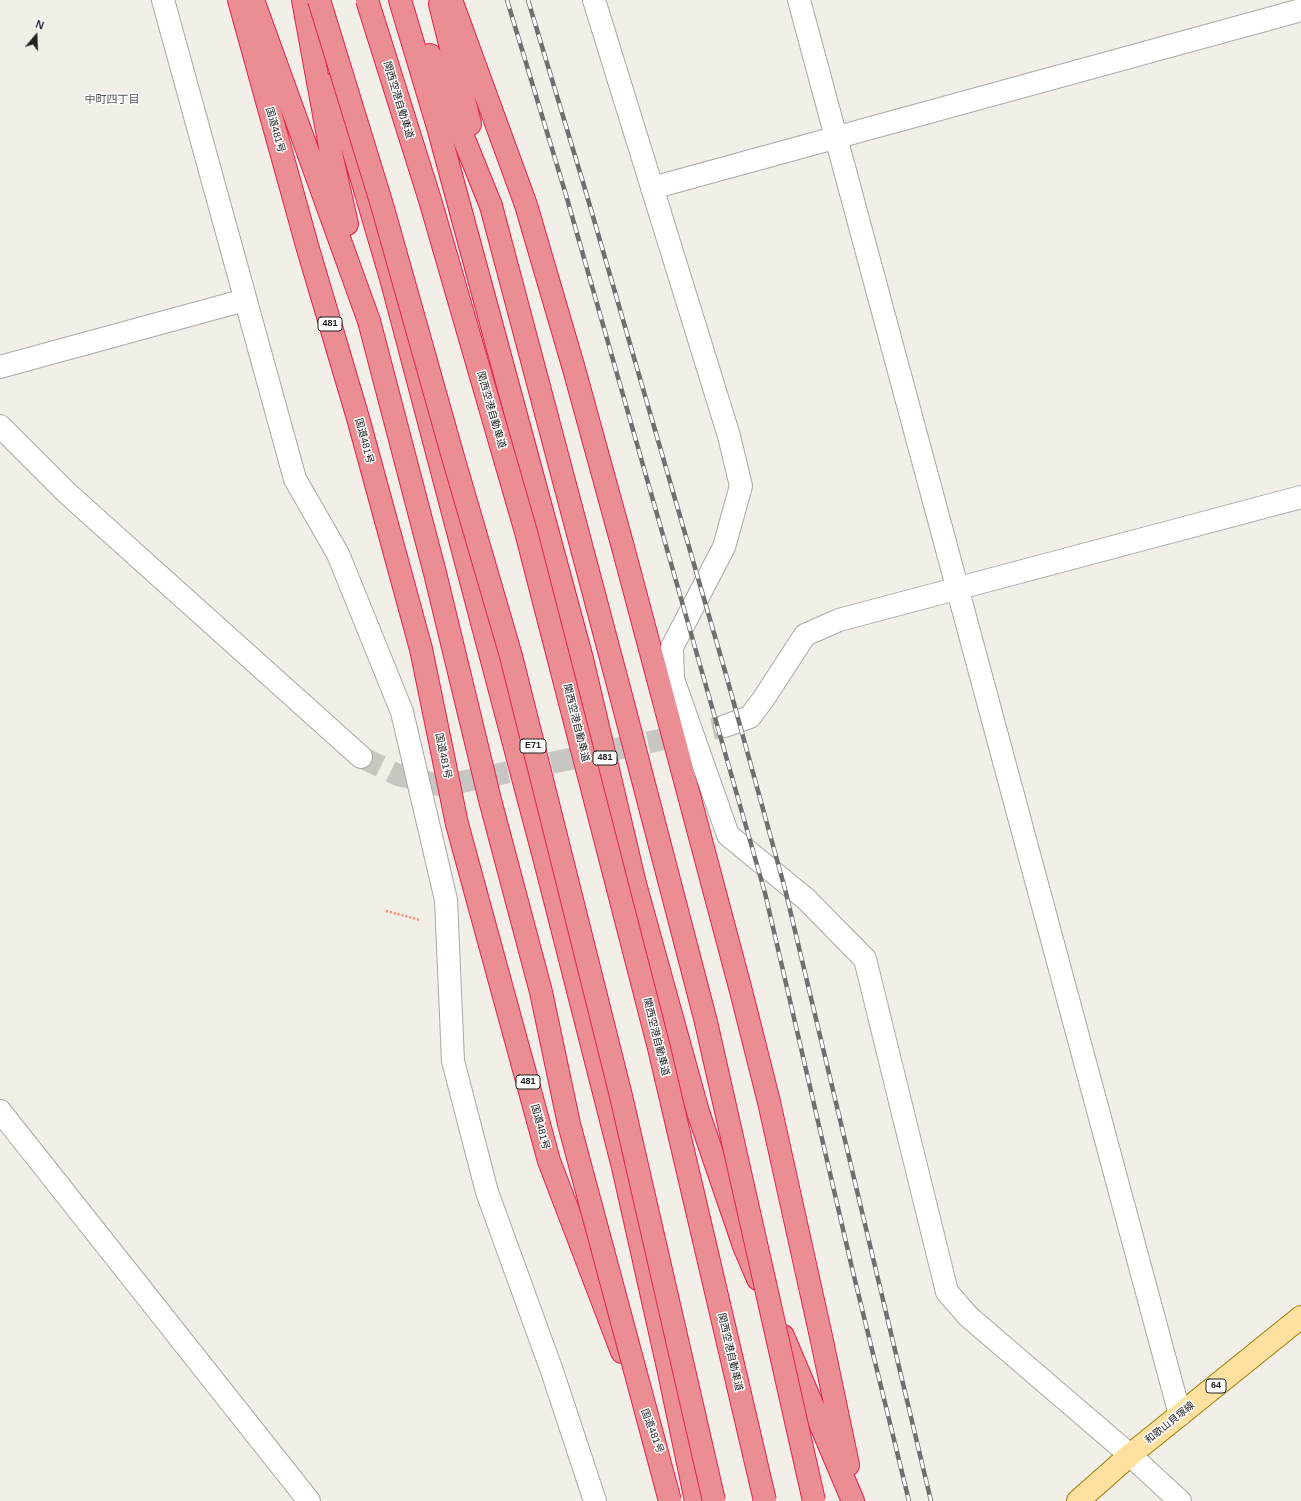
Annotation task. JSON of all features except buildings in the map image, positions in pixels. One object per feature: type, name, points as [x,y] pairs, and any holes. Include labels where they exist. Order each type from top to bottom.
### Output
[{"type":"highway","name":"国道481号","points":[[239,0],[308,249],[358,418],[421,649],[457,824],[549,1161],[678,1501]]},
{"type":"highway","points":[[253,0],[369,321]]},
{"type":"highway","points":[[303,0],[332,158],[369,321],[433,565],[490,800],[541,992],[569,1124],[670,1501]]},
{"type":"highway","points":[[309,0],[392,282],[545,861],[623,1167],[696,1501]]},
{"type":"highway","name":"E71","points":[[319,0],[382,205],[450,450],[511,656],[621,1096],[714,1501]]},
{"type":"highway","name":"関西空港自動車道","points":[[367,0],[430,200],[526,532],[659,1048],[765,1501]]},
{"type":"highway","name":"481","points":[[400,0],[438,127],[543,513],[582,659],[635,884],[698,1112],[744,1246],[855,1501]]},
{"type":"highway","points":[[408,0],[491,206]]},
{"type":"highway","points":[[439,0],[491,206],[706,1022],[814,1501]]},
{"type":"highway","name":"481","points":[[452,0],[526,205],[574,370],[626,559],[739,983],[769,1102],[822,1341],[855,1501]]},
{"type":"main road","name":"和歌山貝塚線","points":[[1078,1501],[1130,1455],[1301,1317]]},
{"type":"street","points":[[162,0],[295,480],[338,554],[402,712],[446,900],[453,1061],[487,1192],[552,1371],[595,1501]]},
{"type":"street","points":[[594,0],[729,436],[741,486],[724,547],[672,647],[673,679],[728,835],[806,898],[865,959],[947,1292],[969,1317],[1130,1455],[1180,1501]]},
{"type":"street","points":[[799,0],[1180,1415]]},
{"type":"street","points":[[652,188],[1301,10]]},
{"type":"street","points":[[0,367],[246,300]]},
{"type":"street","points":[[0,426],[67,493],[361,757]]},
{"type":"street","points":[[725,726],[750,717],[805,635],[839,620],[1301,497]]},
{"type":"street","points":[[0,1111],[309,1501]]},
{"type":"street","points":[[552,1371],[604,1501]]},
{"type":"path","points":[[386,911],[447,928]]},
{"type":"tunnel","points":[[361,757],[398,775],[443,786],[725,726]]},
{"type":"railway","points":[[507,0],[566,195],[765,893],[852,1268],[909,1501]]},
{"type":"railway","points":[[528,0],[585,189],[725,671],[785,889],[931,1501]]},
{"type":"district","name":"中町四丁目","points":[[112,100]]}]
